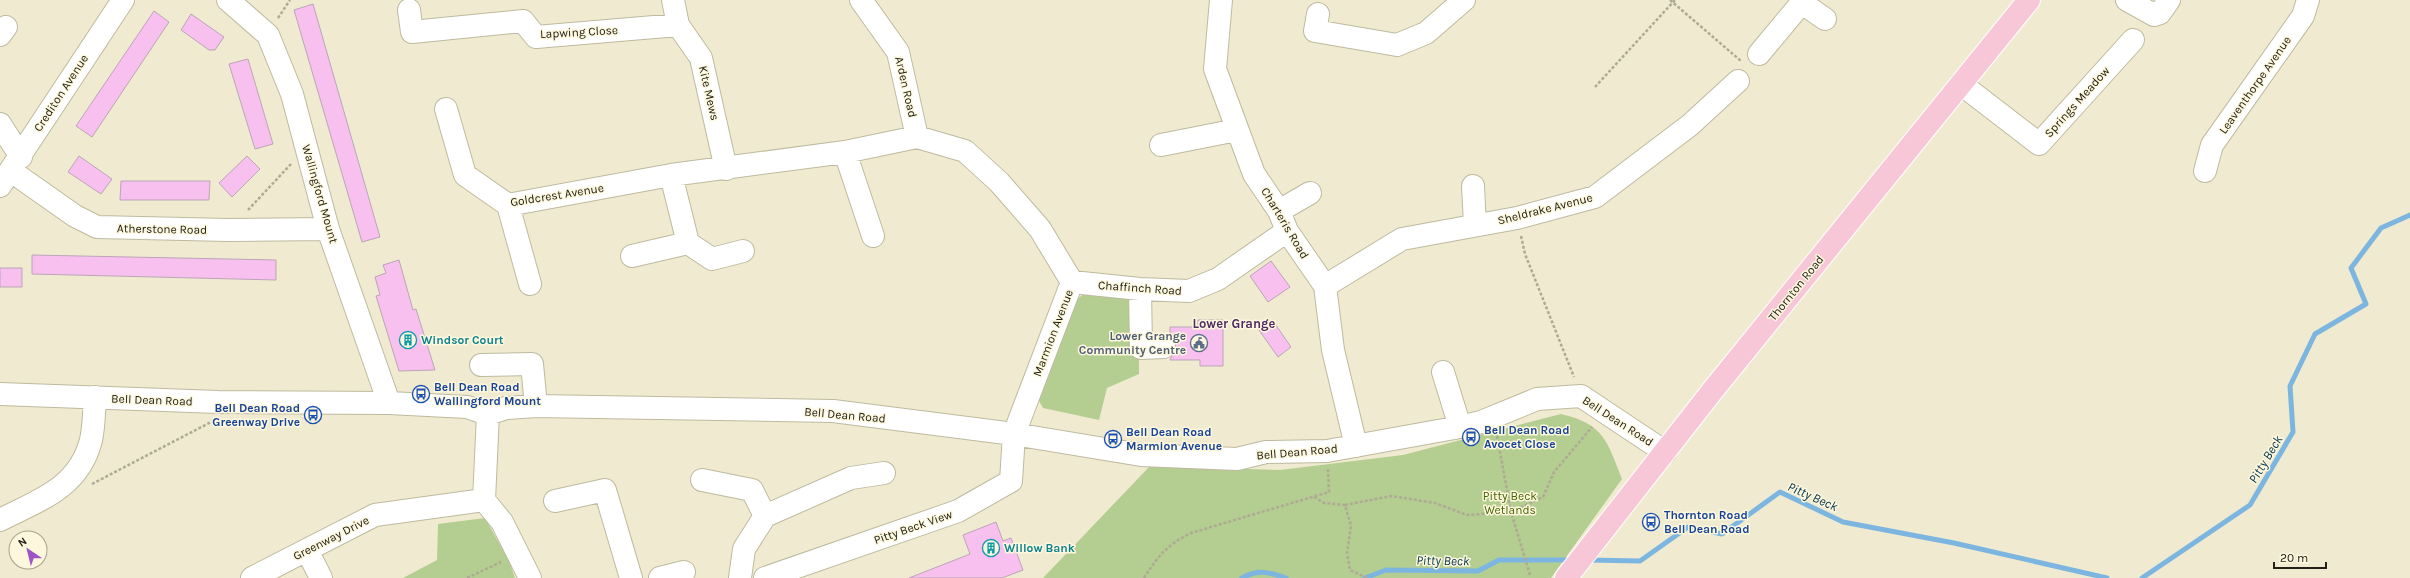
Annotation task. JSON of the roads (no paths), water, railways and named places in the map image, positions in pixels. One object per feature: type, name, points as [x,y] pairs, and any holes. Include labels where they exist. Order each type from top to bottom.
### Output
[{"type":"main road","name":"Thornton Road","points":[[1566,578],[1665,452],[2029,0]]},
{"type":"street","name":"Crediton Avenue","points":[[11,171],[65,85],[123,0]]},
{"type":"street","name":"Wallingford Mount","points":[[228,0],[268,36],[292,94],[328,228],[389,403]]},
{"type":"street","name":"Kite Mews","points":[[673,0],[678,25],[701,58],[726,169]]},
{"type":"street","name":"Arden Road","points":[[861,0],[898,52],[918,137]]},
{"type":"street","name":"Charteris Road","points":[[1221,0],[1215,69],[1254,174],[1279,212],[1287,232],[1325,286],[1333,350],[1356,446]]},
{"type":"street","points":[[1318,14],[1315,31],[1397,46],[1426,33],[1464,0]]},
{"type":"street","points":[[2127,0],[2154,15],[2160,13],[2169,0]]},
{"type":"street","name":"Leaventhorpe Avenue","points":[[2205,171],[2212,145],[2303,16],[2308,0]]},
{"type":"street","points":[[1803,2],[1825,19]]},
{"type":"street","name":"Sheldrake Avenue","points":[[1325,286],[1402,239],[1517,218],[1595,197],[1690,125],[1747,66],[1803,2]]},
{"type":"street","name":"Lapwing Close","points":[[410,10],[412,32],[523,21],[536,37],[678,25]]},
{"type":"street","name":"Springs Meadow","points":[[1961,84],[2039,144],[2133,40]]},
{"type":"street","name":"Goldcrest Avenue","points":[[446,109],[465,175],[508,205],[672,175],[726,169]]},
{"type":"street","points":[[0,124],[11,171]]},
{"type":"street","points":[[1161,145],[1237,130]]},
{"type":"street","name":"Marmion Avenue","points":[[726,169],[845,152],[918,137],[965,151],[999,182],[1040,230],[1072,282],[1014,434]]},
{"type":"street","points":[[845,152],[873,236]]},
{"type":"street","name":"Atherstone Road","points":[[11,171],[75,216],[97,227],[228,230],[328,228]]},
{"type":"street","points":[[672,175],[688,243],[712,258],[743,251]]},
{"type":"street","points":[[1473,186],[1475,225]]},
{"type":"street","points":[[1279,212],[1310,193]]},
{"type":"street","points":[[508,205],[530,284]]},
{"type":"street","name":"Chaffinch Road","points":[[1072,282],[1140,289],[1190,291],[1218,279],[1287,232]]},
{"type":"street","points":[[632,256],[688,243]]},
{"type":"street","points":[[1140,289],[1141,348],[1164,347]]},
{"type":"street","points":[[481,365],[532,364],[536,406]]},
{"type":"street","points":[[1443,372],[1460,427]]},
{"type":"street","name":"Bell Dean Road","points":[[0,394],[218,402],[389,403],[467,407],[488,414],[506,408],[536,406],[833,411],[1014,434],[1141,455],[1237,459],[1266,452],[1328,452],[1481,422],[1537,399],[1581,396],[1665,452]]},
{"type":"street","points":[[0,520],[55,492],[79,471],[91,440],[95,397]]},
{"type":"street","points":[[488,414],[484,500],[502,522],[530,578]]},
{"type":"street","name":"Pitty Beck View","points":[[765,578],[958,511],[1011,481],[1014,434]]},
{"type":"street","points":[[740,578],[744,549],[765,516],[850,478],[884,473]]},
{"type":"street","points":[[702,480],[752,490],[765,516]]},
{"type":"street","points":[[555,501],[605,490],[631,578]]},
{"type":"street","name":"Greenway Drive","points":[[252,578],[375,515],[484,500]]},
{"type":"street","points":[[307,550],[321,578]]},
{"type":"street","points":[[660,578],[684,572]]},
{"type":"waterway","name":"Pitty Beck","points":[[2142,578],[2250,505],[2293,432],[2290,386],[2315,334],[2366,304],[2351,268],[2381,228],[2410,215]]},
{"type":"waterway","name":"Pitty Beck","points":[[1588,560],[1640,561],[1688,527],[1722,534],[1780,492],[1843,522],[1954,543],[2107,578]]},
{"type":"waterway","name":"Pitty Beck","points":[[1365,578],[1386,570],[1478,571],[1499,560],[1572,560]]},
{"type":"waterway","name":"Pitty Beck","points":[[1242,578],[1258,572],[1274,574],[1286,578]]},
{"type":"place","name":"Windsor Court","points":[[408,340]]},
{"type":"place","name":"Lower Grange Community Centre","points":[[1199,343]]},
{"type":"place","name":"Bell Dean Road Wallingford Mount","points":[[421,394]]},
{"type":"place","name":"Bell Dean Road Greenway Drive","points":[[313,415]]},
{"type":"place","name":"Bell Dean Road Avocet Close","points":[[1471,437]]},
{"type":"place","name":"Bell Dean Road Marmion Avenue","points":[[1113,439]]},
{"type":"place","name":"Thornton Road Bell Dean Road","points":[[1651,522]]},
{"type":"place","name":"Willow Bank","points":[[991,548]]},
{"type":"district","name":"Lower Grange","points":[[1234,323]]},
{"type":"park label","name":"Pitty Beck Wetlands","points":[[1510,503]]}]
